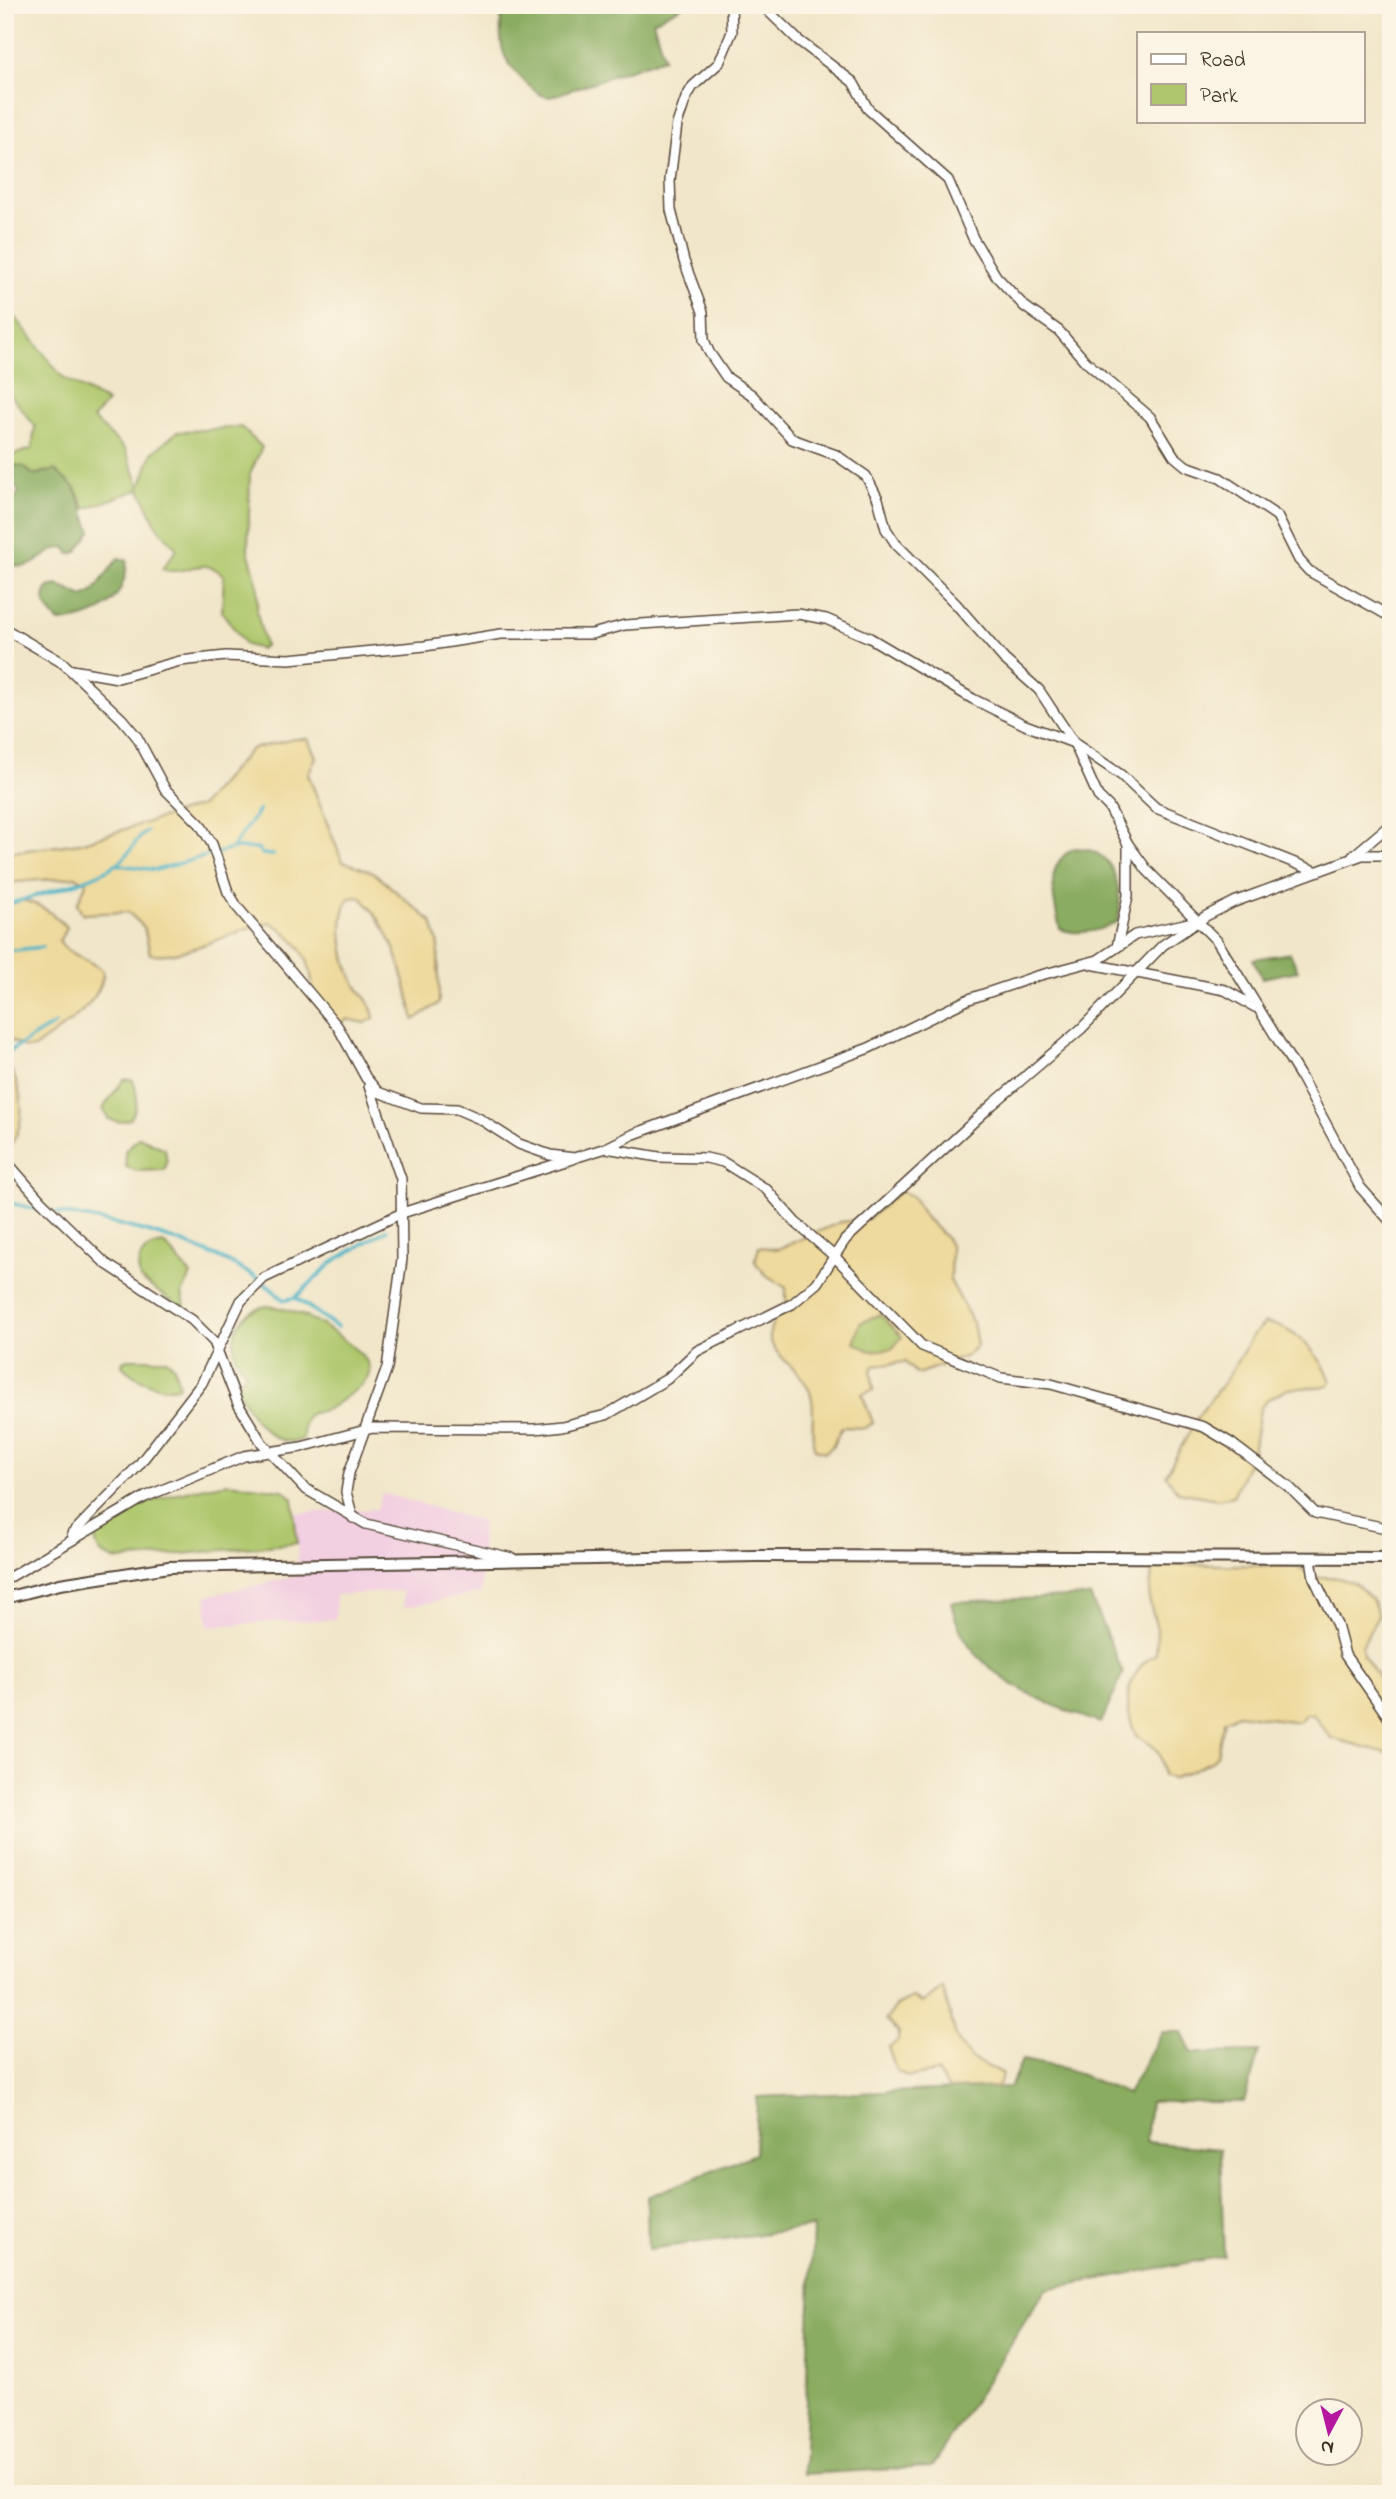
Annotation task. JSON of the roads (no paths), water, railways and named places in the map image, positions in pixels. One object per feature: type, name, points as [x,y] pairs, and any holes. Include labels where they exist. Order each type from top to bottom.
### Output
[{"type":"street","points":[[731,5],[732,32],[719,63],[693,86],[686,97],[677,124],[670,180],[671,210],[684,261],[703,312],[704,340],[709,352],[726,377],[752,395],[792,439],[836,455],[866,475],[878,499],[886,528],[896,544],[956,604],[1004,659],[1039,690],[1074,743],[1098,796],[1109,807],[1128,844],[1147,870],[1217,941],[1306,1086],[1360,1187],[1391,1222]]},
{"type":"street","points":[[762,5],[798,40],[853,82],[868,109],[948,180],[973,238],[996,276],[1024,306],[1059,331],[1084,361],[1150,417],[1174,456],[1186,466],[1220,478],[1257,500],[1277,516],[1299,560],[1309,571],[1391,617]]},
{"type":"street","points":[[69,669],[118,678],[180,662],[226,656],[289,659],[425,646],[501,634],[592,634],[625,625],[798,614],[826,619],[870,638],[984,704],[1025,725],[1074,743],[1121,775],[1156,808],[1306,870],[1317,872]]},
{"type":"street","points":[[5,629],[69,669],[122,719],[137,737],[165,789],[200,824],[212,844],[228,892],[238,908],[338,1027],[366,1078],[401,1179],[402,1259],[396,1320],[387,1368],[346,1492],[353,1518]]},
{"type":"street","points":[[1349,860],[1391,824]]},
{"type":"street","points":[[1117,947],[1128,896],[1128,844]]},
{"type":"street","points":[[5,1580],[107,1518],[199,1472],[268,1449],[301,1447],[365,1430],[419,1426],[535,1429],[562,1426],[606,1415],[667,1379],[697,1351],[793,1304],[817,1283],[845,1240],[993,1104],[1081,1029],[1163,945],[1199,920],[1234,902],[1349,860],[1372,854],[1391,855]]},
{"type":"street","points":[[56,1548],[98,1511],[138,1466],[202,1383],[241,1301],[264,1278],[402,1213],[606,1149],[634,1135],[869,1048],[968,999],[1037,976],[1089,963],[1149,930],[1199,920]]},
{"type":"street","points":[[1089,963],[1225,990],[1259,1010]]},
{"type":"street","points":[[366,1078],[378,1092],[397,1101],[421,1108],[457,1109],[480,1118],[519,1144],[550,1155],[574,1158]]},
{"type":"street","points":[[606,1149],[723,1162],[766,1189],[795,1222],[834,1256],[911,1336],[930,1350],[1002,1378],[1051,1384],[1204,1427],[1231,1443],[1289,1487],[1315,1513],[1391,1530]]},
{"type":"street","points":[[5,1160],[41,1201],[106,1263],[192,1320],[218,1349],[239,1404],[268,1449],[304,1488],[353,1518],[396,1533],[523,1560]]},
{"type":"street","points":[[5,1598],[60,1584],[169,1567],[756,1556],[1391,1558]]},
{"type":"street","points":[[1311,1558],[1314,1578],[1337,1625],[1345,1655],[1391,1721]]},
{"type":"waterway","points":[[232,848],[259,810]]},
{"type":"waterway","points":[[5,905],[99,874],[122,860],[147,831]]},
{"type":"waterway","points":[[115,864],[156,870],[235,848],[258,849],[262,854],[273,855]]},
{"type":"waterway","points":[[5,951],[43,947]]},
{"type":"waterway","points":[[5,1054],[55,1024]]},
{"type":"waterway","points":[[5,1202],[50,1212]]},
{"type":"waterway","points":[[57,1213],[146,1231],[177,1241],[236,1266],[284,1300],[295,1298],[334,1261],[387,1230]]},
{"type":"waterway","points":[[296,1298],[337,1327]]}]
